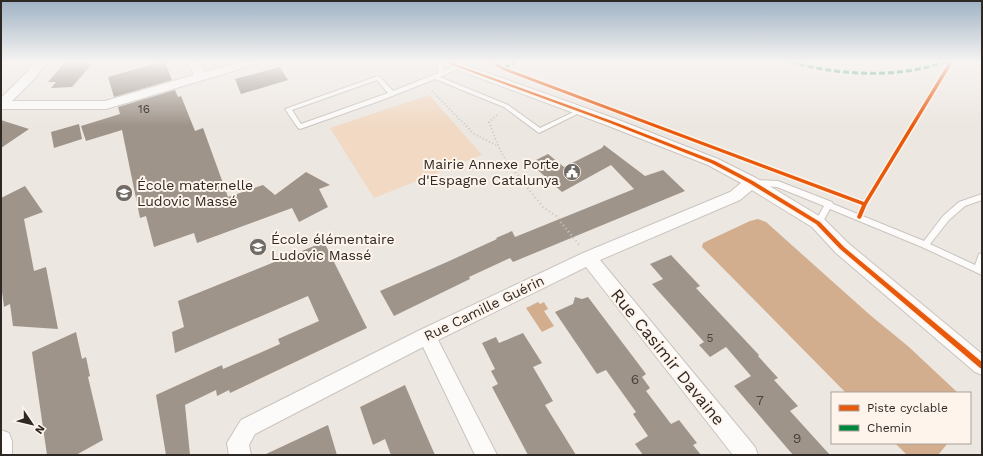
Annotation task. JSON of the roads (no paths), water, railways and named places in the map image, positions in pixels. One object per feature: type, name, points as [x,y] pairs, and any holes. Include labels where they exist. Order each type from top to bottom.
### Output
[{"type":"street","points":[[1,105],[23,83]]},
{"type":"street","points":[[1,105],[106,105],[180,83]]},
{"type":"street","points":[[508,83],[582,110],[713,162],[751,182],[818,223],[842,248],[982,366]]},
{"type":"street","name":"Rue Camille Guérin","points":[[240,455],[238,443],[248,427],[427,336],[589,258],[735,196],[751,182]]},
{"type":"street","name":"Rue Casimir Davaine","points":[[589,258],[747,455]]},
{"type":"street","points":[[427,336],[486,455]]},
{"type":"street","points":[[1,441],[1,455]]},
{"type":"lane","points":[[363,83],[288,109],[300,127],[423,83]]},
{"type":"lane","points":[[383,83],[392,94]]},
{"type":"lane","points":[[455,83],[506,106],[539,131],[582,110]]},
{"type":"lane","points":[[751,182],[778,184],[925,245],[980,271],[982,256]]},
{"type":"lane","points":[[925,245],[946,218],[962,204],[982,198]]},
{"type":"lane","points":[[818,223],[829,204]]},
{"type":"place","name":"Mairie Annexe Porte d'Espagne Catalunya","points":[[572,172]]},
{"type":"place","name":"École maternelle Ludovic Massé","points":[[124,193]]},
{"type":"place","name":"École élémentaire Ludovic Massé","points":[[258,247]]}]
